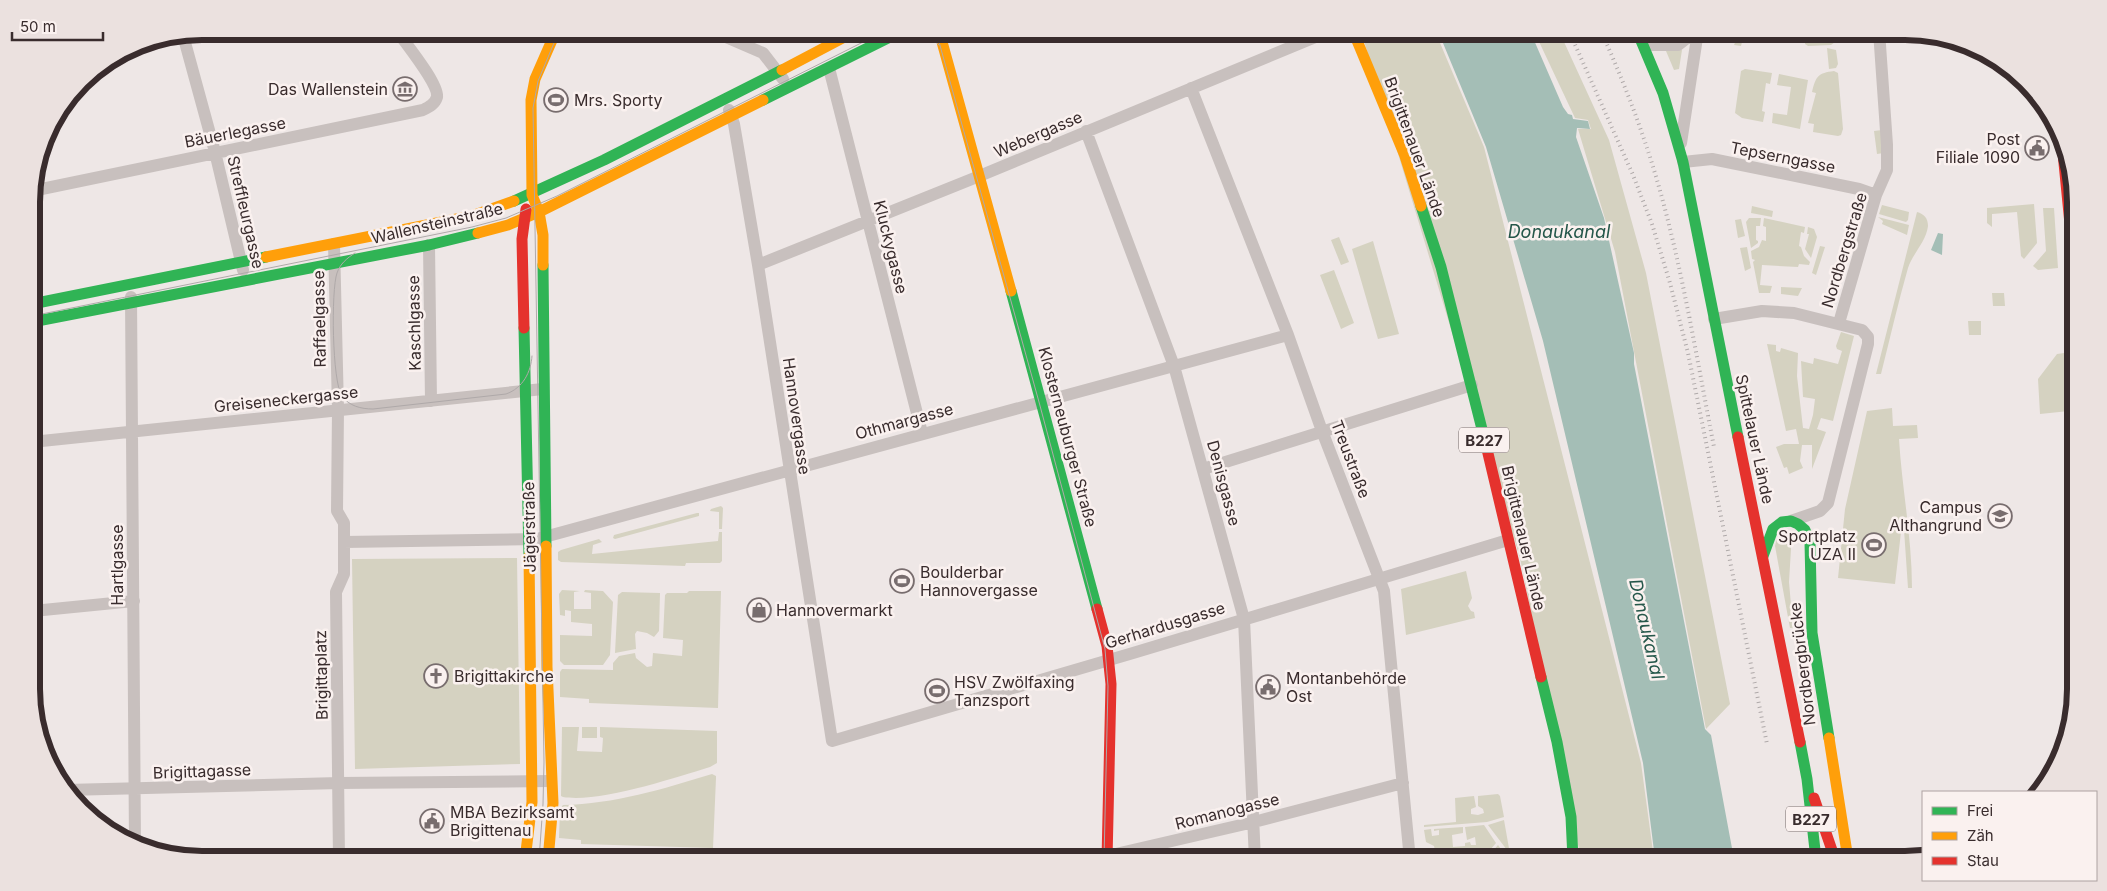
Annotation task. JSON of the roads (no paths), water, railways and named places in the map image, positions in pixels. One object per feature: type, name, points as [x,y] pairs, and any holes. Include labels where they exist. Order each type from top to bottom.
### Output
[{"type":"main road","name":"Jägerstraße","points":[[549,851],[552,820],[544,537],[543,235],[539,212],[532,195],[531,100],[535,79],[552,40]]},
{"type":"main road","name":"Wallensteinstraße","points":[[40,302],[472,216],[532,195],[838,40]]},
{"type":"main road","name":"Wallensteinstraße","points":[[40,320],[429,245],[469,236],[524,219],[884,40]]},
{"type":"main road","name":"Klosterneuburger Straße","points":[[942,40],[1042,401],[1109,659],[1111,684],[1107,851]]},
{"type":"main road","name":"Brigittenauer Lände","points":[[1357,40],[1405,156],[1440,267],[1472,385],[1557,742],[1571,817],[1573,851]]},
{"type":"main road","name":"Spittelauer Lände","points":[[1642,40],[1663,92],[1682,156],[1807,779],[1815,851]]},
{"type":"main road","name":"Jägerstraße","points":[[526,851],[532,802],[532,780],[530,539],[522,239],[526,207],[532,195]]},
{"type":"main road","points":[[1762,556],[1773,529],[1782,522],[1791,521]]},
{"type":"main road","name":"Nordbergbrücke","points":[[1791,521],[1805,530],[1810,542],[1812,633],[1847,851]]},
{"type":"main road","points":[[1807,779],[1831,851]]},
{"type":"street","name":"Bäuerlegasse","points":[[40,189],[423,110],[435,103],[438,95],[434,84],[403,40]]},
{"type":"street","points":[[733,40],[763,53],[789,87]]},
{"type":"street","name":"Webergasse","points":[[758,265],[980,176],[1308,40]]},
{"type":"street","points":[[1644,45],[1678,45],[1685,40]]},
{"type":"street","points":[[1682,156],[1696,40]]},
{"type":"street","name":"Nordbergstraße","points":[[1791,521],[1820,512],[1828,502],[1868,344],[1868,337],[1862,330],[1839,323],[1876,194],[1886,175],[1888,159],[1880,40]]},
{"type":"street","name":"Streffleurgasse","points":[[185,41],[215,152],[245,280]]},
{"type":"street","name":"Kluckygasse","points":[[829,68],[922,434]]},
{"type":"street","name":"Treustraße","points":[[1191,88],[1288,335],[1322,431],[1384,591],[1409,851]]},
{"type":"street","name":"Hannovergasse","points":[[723,100],[732,115],[758,265],[788,470],[832,741]]},
{"type":"street","name":"Denisgasse","points":[[1086,131],[1174,366],[1244,619],[1256,851]]},
{"type":"street","name":"Tepserngasse","points":[[1682,156],[1712,159],[1859,188],[1876,194]]},
{"type":"street","name":"Raffaelgasse","points":[[334,244],[338,410],[337,511],[344,523],[344,542]]},
{"type":"street","name":"Kaschlgasse","points":[[429,245],[431,401]]},
{"type":"street","name":"Hartlgasse","points":[[131,284],[135,836]]},
{"type":"street","points":[[1714,319],[1770,311],[1794,313],[1839,323]]},
{"type":"street","name":"Othmargasse","points":[[530,539],[544,537],[1288,335]]},
{"type":"street","points":[[1203,469],[1472,385]]},
{"type":"street","name":"Greiseneckergasse","points":[[40,441],[338,410],[376,408],[543,389]]},
{"type":"street","points":[[344,542],[530,539]]},
{"type":"street","name":"Gerhardusgasse","points":[[832,741],[1508,540]]},
{"type":"street","name":"Brigittaplatz","points":[[339,783],[336,592],[344,574],[344,542]]},
{"type":"street","points":[[40,611],[134,602]]},
{"type":"street","points":[[339,851],[339,783],[550,781]]},
{"type":"street","name":"Brigittagasse","points":[[76,790],[339,783]]},
{"type":"street","name":"Romanogasse","points":[[1136,851],[1403,783]]},
{"type":"water","name":"Donaukanal","points":[[1442,40],[1534,40],[1563,107],[1568,114],[1572,115],[1573,119],[1588,121],[1590,129],[1577,128],[1576,137],[1604,218],[1634,353],[1634,364],[1705,729],[1711,735],[1733,851],[1654,851],[1643,763],[1543,341],[1486,147]]},
{"type":"water","points":[[1938,233],[1943,234],[1942,255],[1931,250]]},
{"type":"tram line","points":[[540,851],[544,762],[533,108],[538,81],[555,40]]},
{"type":"tram line","points":[[40,314],[472,227],[506,218],[557,196],[867,40]]},
{"type":"tram line","points":[[934,40],[939,45]]},
{"type":"tram line","points":[[938,40],[1105,649],[1108,686],[1104,851]]},
{"type":"tram line","points":[[355,253],[344,262],[337,273],[333,316],[336,373],[342,396],[352,405],[373,409],[506,394],[517,388],[525,379],[530,368],[532,356]]},
{"type":"railway","points":[[1573,40],[1633,175],[1652,224],[1670,283],[1688,353],[1767,744]]},
{"type":"railway","points":[[1605,40],[1647,147],[1668,219],[1714,447]]},
{"type":"place","name":"Das Wallenstein","points":[[405,89]]},
{"type":"place","name":"Mrs. Sporty","points":[[556,100]]},
{"type":"place","name":"Post Filiale 1090","points":[[2037,148]]},
{"type":"place","name":"Campus Althangrund","points":[[2000,516]]},
{"type":"place","name":"Sportplatz UZA II","points":[[1874,545]]},
{"type":"place","name":"Boulderbar Hannovergasse","points":[[902,581]]},
{"type":"place","name":"Hannovermarkt","points":[[759,610]]},
{"type":"place","name":"Brigittakirche","points":[[436,676]]},
{"type":"place","name":"Montanbehörde Ost","points":[[1268,687]]},
{"type":"place","name":"HSV Zwölfaxing Tanzsport","points":[[937,691]]},
{"type":"place","name":"MBA Bezirksamt Brigittenau","points":[[432,821]]}]
